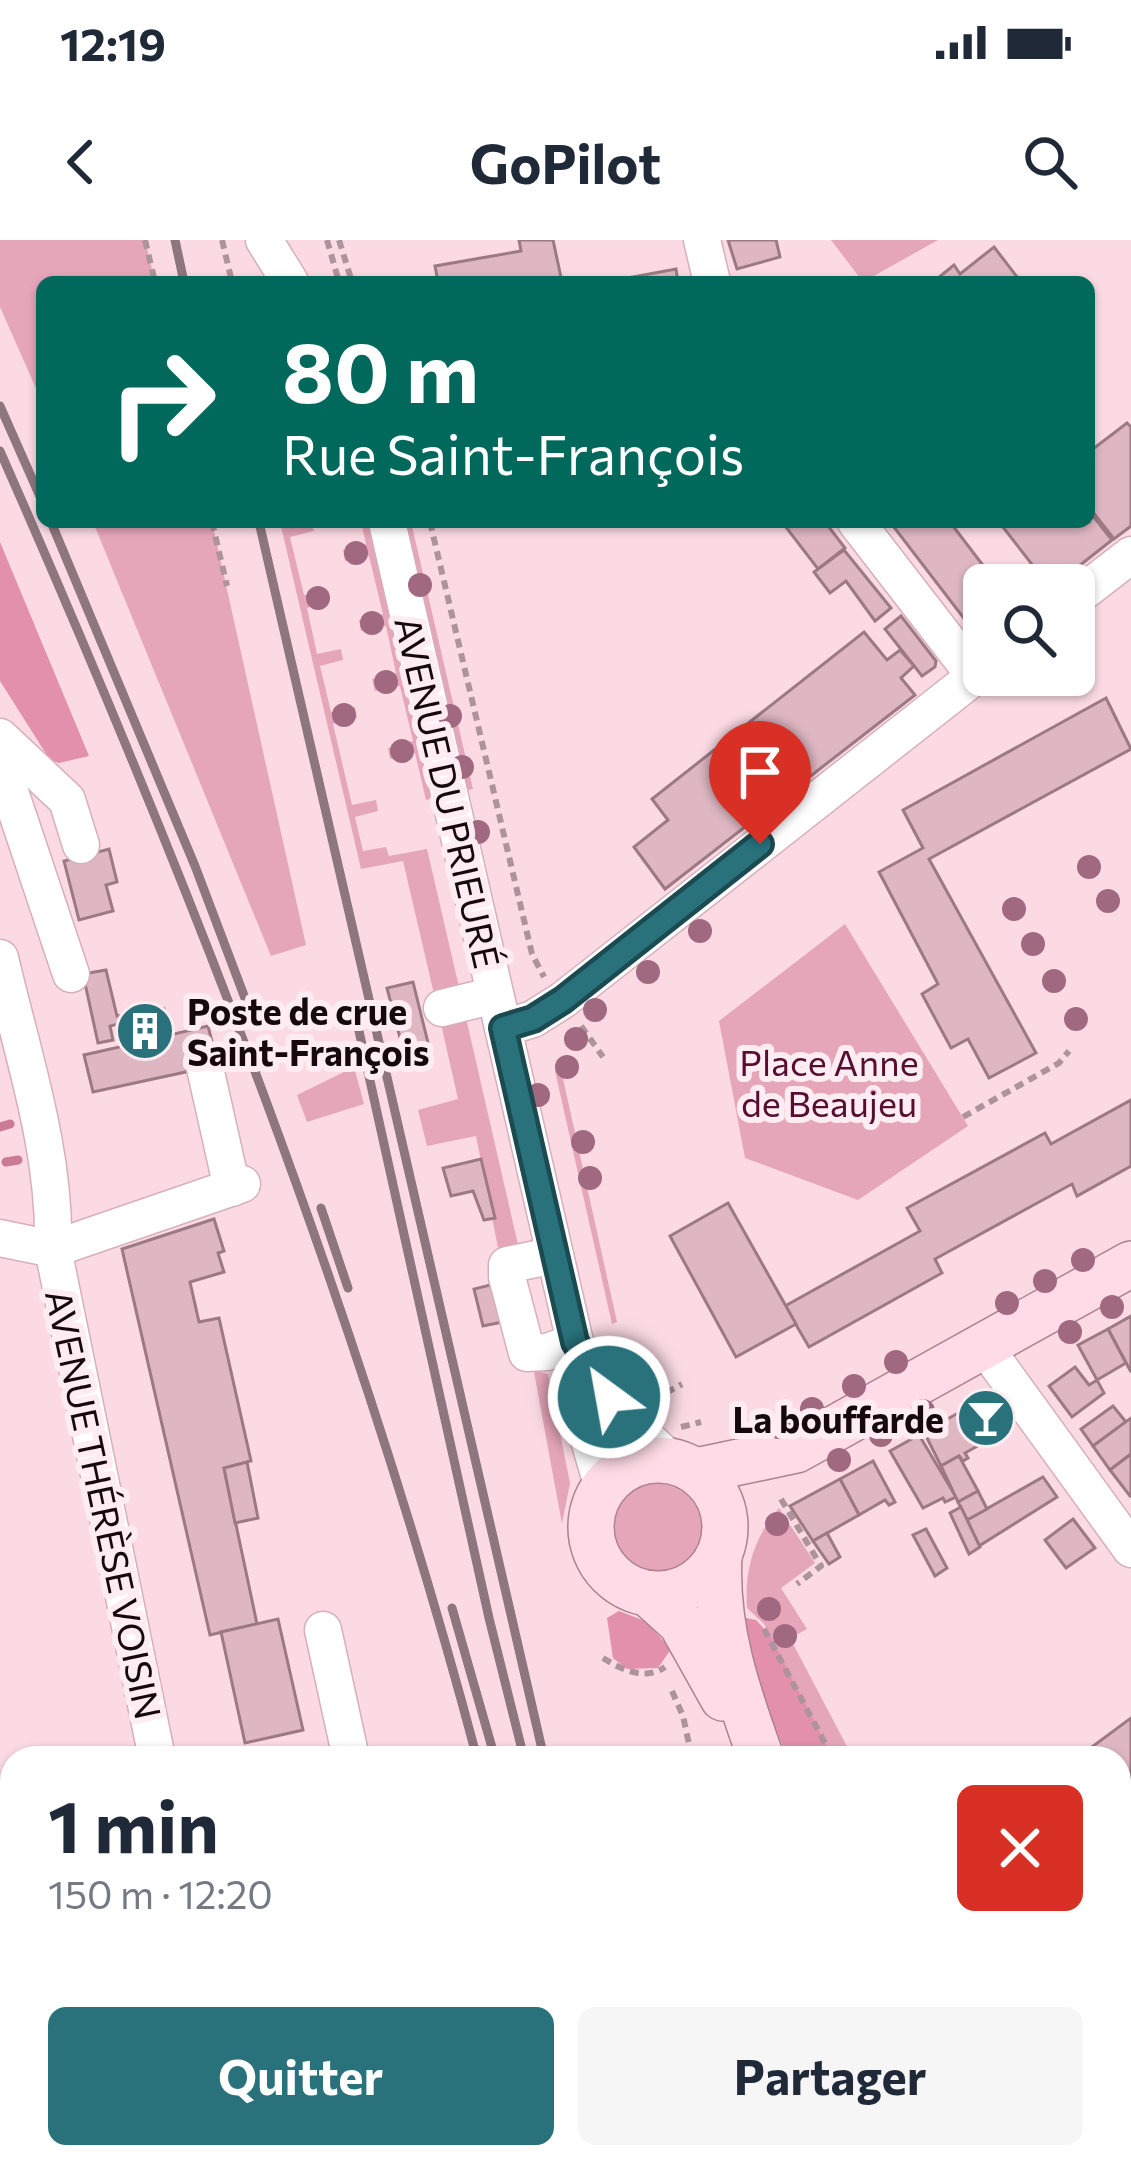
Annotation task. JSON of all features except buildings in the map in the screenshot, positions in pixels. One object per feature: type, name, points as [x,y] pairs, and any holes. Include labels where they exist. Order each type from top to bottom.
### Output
[{"type":"main road","points":[[752,1746],[692,1640],[669,1611],[650,1594],[618,1581],[596,1554],[591,1520],[603,1488],[632,1464],[683,1466],[796,1450],[1131,1264]]},
{"type":"main road","points":[[650,1594],[690,1586],[707,1574],[722,1545],[796,1450]]},
{"type":"main road","points":[[683,1466],[721,1503],[717,1594],[730,1672],[755,1746]]},
{"type":"street","points":[[264,240],[286,276]]},
{"type":"street","points":[[702,240],[711,276]]},
{"type":"street","name":"AVENUE DU PRIEURÉ","points":[[388,528],[575,1342],[587,1432],[603,1488]]},
{"type":"street","points":[[861,528],[963,651]]},
{"type":"street","points":[[1095,583],[1131,555]]},
{"type":"street","points":[[442,1008],[499,1011],[533,1019],[963,685]]},
{"type":"street","points":[[0,737],[67,800],[81,845]]},
{"type":"street","points":[[0,762],[71,974]]},
{"type":"street","name":"AVENUE THÉRÈSE VOISIN","points":[[0,958],[46,1153],[54,1205],[53,1249],[155,1746]]},
{"type":"street","points":[[0,1238],[53,1249],[237,1186],[205,1068]]},
{"type":"street","points":[[555,1255],[503,1265],[522,1353],[548,1352],[575,1342]]},
{"type":"street","name":"AVENUE DU PRIEURÉ","points":[[575,1342],[592,1375],[623,1416],[683,1466]]},
{"type":"street","points":[[984,1346],[1131,1549]]},
{"type":"street","points":[[323,1630],[348,1746]]},
{"type":"path","points":[[146,240],[154,276]]},
{"type":"path","points":[[222,240],[231,276]]},
{"type":"path","points":[[327,240],[337,276]]},
{"type":"path","points":[[339,240],[350,276]]},
{"type":"path","points":[[213,528],[227,586]]},
{"type":"path","points":[[431,528],[532,955],[539,972],[554,986]]},
{"type":"path","points":[[572,1012],[603,1057]]},
{"type":"path","points":[[963,1117],[1059,1063],[1069,1051]]},
{"type":"path","points":[[645,1404],[682,1384]]},
{"type":"path","points":[[781,1499],[821,1566],[797,1584]]},
{"type":"path","points":[[756,1620],[770,1635],[827,1746]]},
{"type":"path","points":[[603,1658],[633,1673],[662,1671]]},
{"type":"path","points":[[662,1671],[669,1658]]},
{"type":"path","points":[[662,1671],[683,1716],[689,1746]]},
{"type":"green space","points":[[0,240],[145,240],[154,276],[36,276],[36,388],[0,307]]},
{"type":"green space","points":[[831,240],[938,240],[874,276],[858,276]]},
{"type":"green space","points":[[95,528],[213,528],[306,945],[271,956]]},
{"type":"green space","points":[[281,528],[314,531],[290,537],[304,595],[327,591],[330,601],[307,608],[317,654],[341,649],[343,660],[320,666],[331,712],[355,707],[357,718],[333,724],[352,805],[376,800],[378,811],[355,817],[363,851],[386,847],[389,856],[427,849],[459,987],[434,994],[403,861],[361,869]]},
{"type":"green space","points":[[362,528],[370,528],[434,798],[426,800],[415,753],[390,759],[388,748],[413,741],[400,686],[375,691],[372,679],[396,673],[386,626],[361,631],[359,620],[383,614],[369,556],[345,561],[343,550],[366,544]]},
{"type":"green space","points":[[402,528],[412,528],[473,789],[464,791]]},
{"type":"green space","name":"Place Anne de Beaujeu","points":[[845,924],[968,1126],[858,1200],[745,1158],[719,1021]]},
{"type":"green space","points":[[466,1018],[519,1249],[499,1253],[476,1136],[427,1146],[418,1110],[458,1099],[441,1024]]},
{"type":"green space","points":[[560,1065],[617,1322],[612,1324],[555,1071]]},
{"type":"green space","points":[[354,1067],[364,1104],[307,1122],[297,1095]]},
{"type":"green space","points":[[534,1372],[548,1374],[570,1483],[562,1524]]},
{"type":"green space","points":[[657,1484],[674,1487],[689,1497],[699,1512],[699,1546],[689,1561],[674,1571],[657,1574],[640,1571],[625,1561],[615,1546],[612,1529],[615,1512],[625,1497],[640,1487]]},
{"type":"green space","points":[[779,1508],[815,1563],[781,1588],[807,1629],[790,1638],[847,1746],[825,1746],[764,1624],[747,1608],[752,1555]]},
{"type":"shaded area","points":[[0,542],[89,756],[59,763],[50,760],[0,681]]},
{"type":"shaded area","points":[[619,1611],[645,1621],[671,1649],[658,1668],[627,1669],[613,1658],[607,1618]]},
{"type":"shaded area","points":[[741,1617],[756,1620],[770,1635],[827,1746],[783,1746],[751,1674]]},
{"type":"waterway","points":[[0,1127],[10,1124]]},
{"type":"waterway","points":[[6,1162],[18,1160]]},
{"type":"railway","points":[[175,240],[183,276]]},
{"type":"railway","points":[[0,406],[36,487]]},
{"type":"railway","points":[[0,451],[137,771],[264,1096],[379,1424],[474,1746]]},
{"type":"railway","points":[[54,528],[195,866],[254,1022]]},
{"type":"railway","points":[[260,528],[541,1746]]},
{"type":"railway","points":[[355,1013],[521,1746]]},
{"type":"railway","points":[[321,1208],[348,1288]]},
{"type":"railway","points":[[452,1608],[492,1746]]},
{"type":"place","name":"Poste de crue Saint-François","points":[[145,1031]]},
{"type":"place","name":"La bouffarde","points":[[986,1418]]},
{"type":"route","points":[[609,1397],[575,1342],[503,1028],[533,1019],[563,1000],[760,844]]}]
